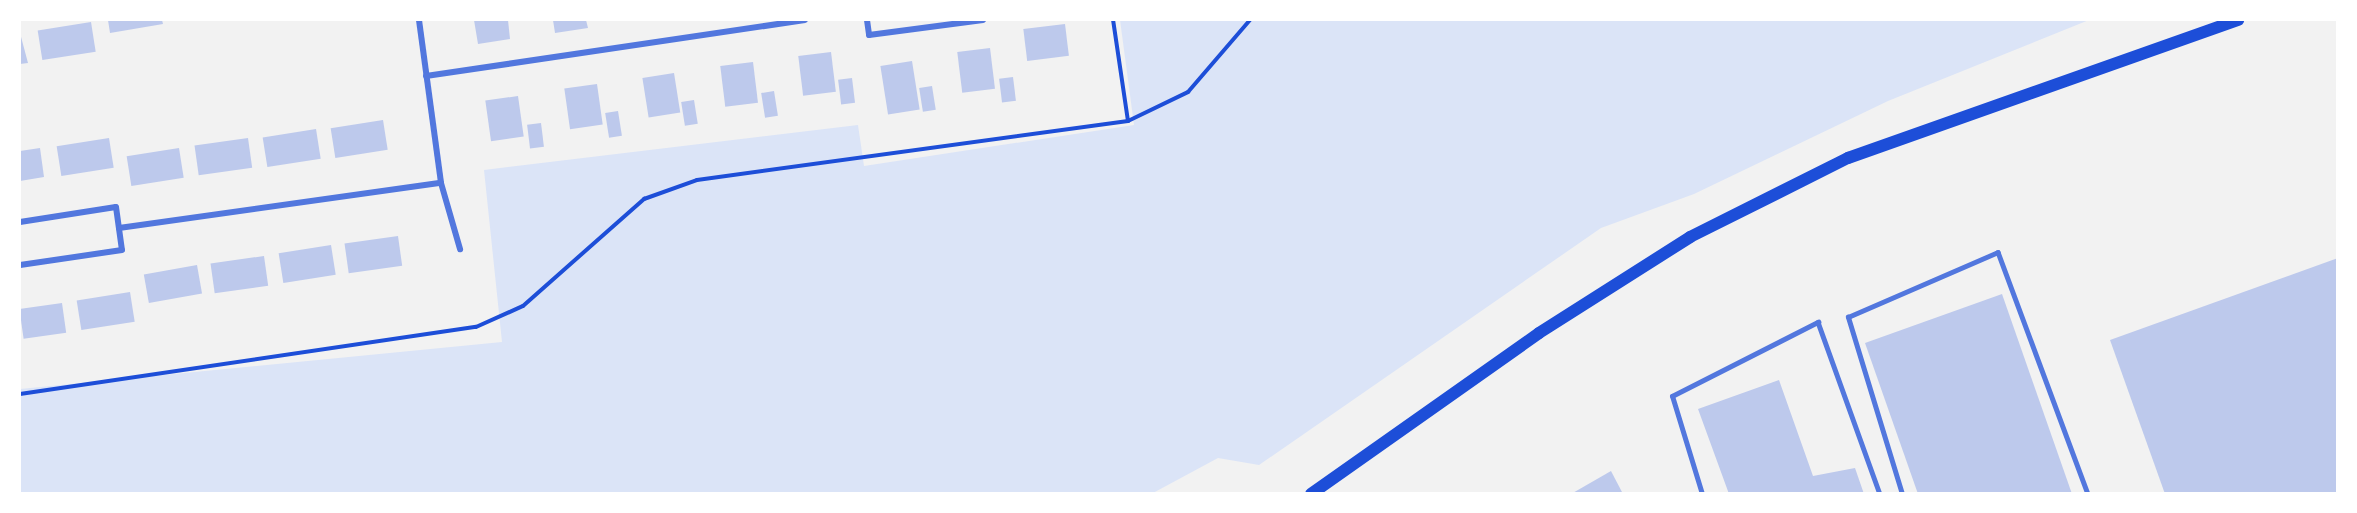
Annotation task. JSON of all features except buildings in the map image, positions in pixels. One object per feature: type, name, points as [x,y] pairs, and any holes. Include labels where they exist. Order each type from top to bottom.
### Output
[{"type":"main road","points":[[1311,494],[1539,333],[1690,237],[1848,158],[2238,20]]},
{"type":"street","points":[[419,20],[441,183],[460,249]]},
{"type":"street","points":[[426,76],[805,20]]},
{"type":"street","points":[[867,20],[869,35],[983,20]]},
{"type":"street","points":[[119,228],[441,183]]},
{"type":"street","points":[[20,222],[116,207],[122,250],[20,265]]},
{"type":"lane","points":[[1902,494],[1848,317],[1998,252],[2088,494]]},
{"type":"lane","points":[[1702,494],[1672,396],[1818,322],[1880,494]]},
{"type":"path","points":[[1113,20],[1128,121]]},
{"type":"path","points":[[20,394],[476,327],[523,306],[644,199],[697,180],[1128,121],[1188,92],[1250,20]]},
{"type":"shaded area","points":[[1120,20],[2089,20],[1888,101],[1694,194],[1601,228],[1259,465],[1218,458],[1153,493],[20,494],[20,389],[502,342],[484,170],[858,125],[864,166],[1134,125]]}]
